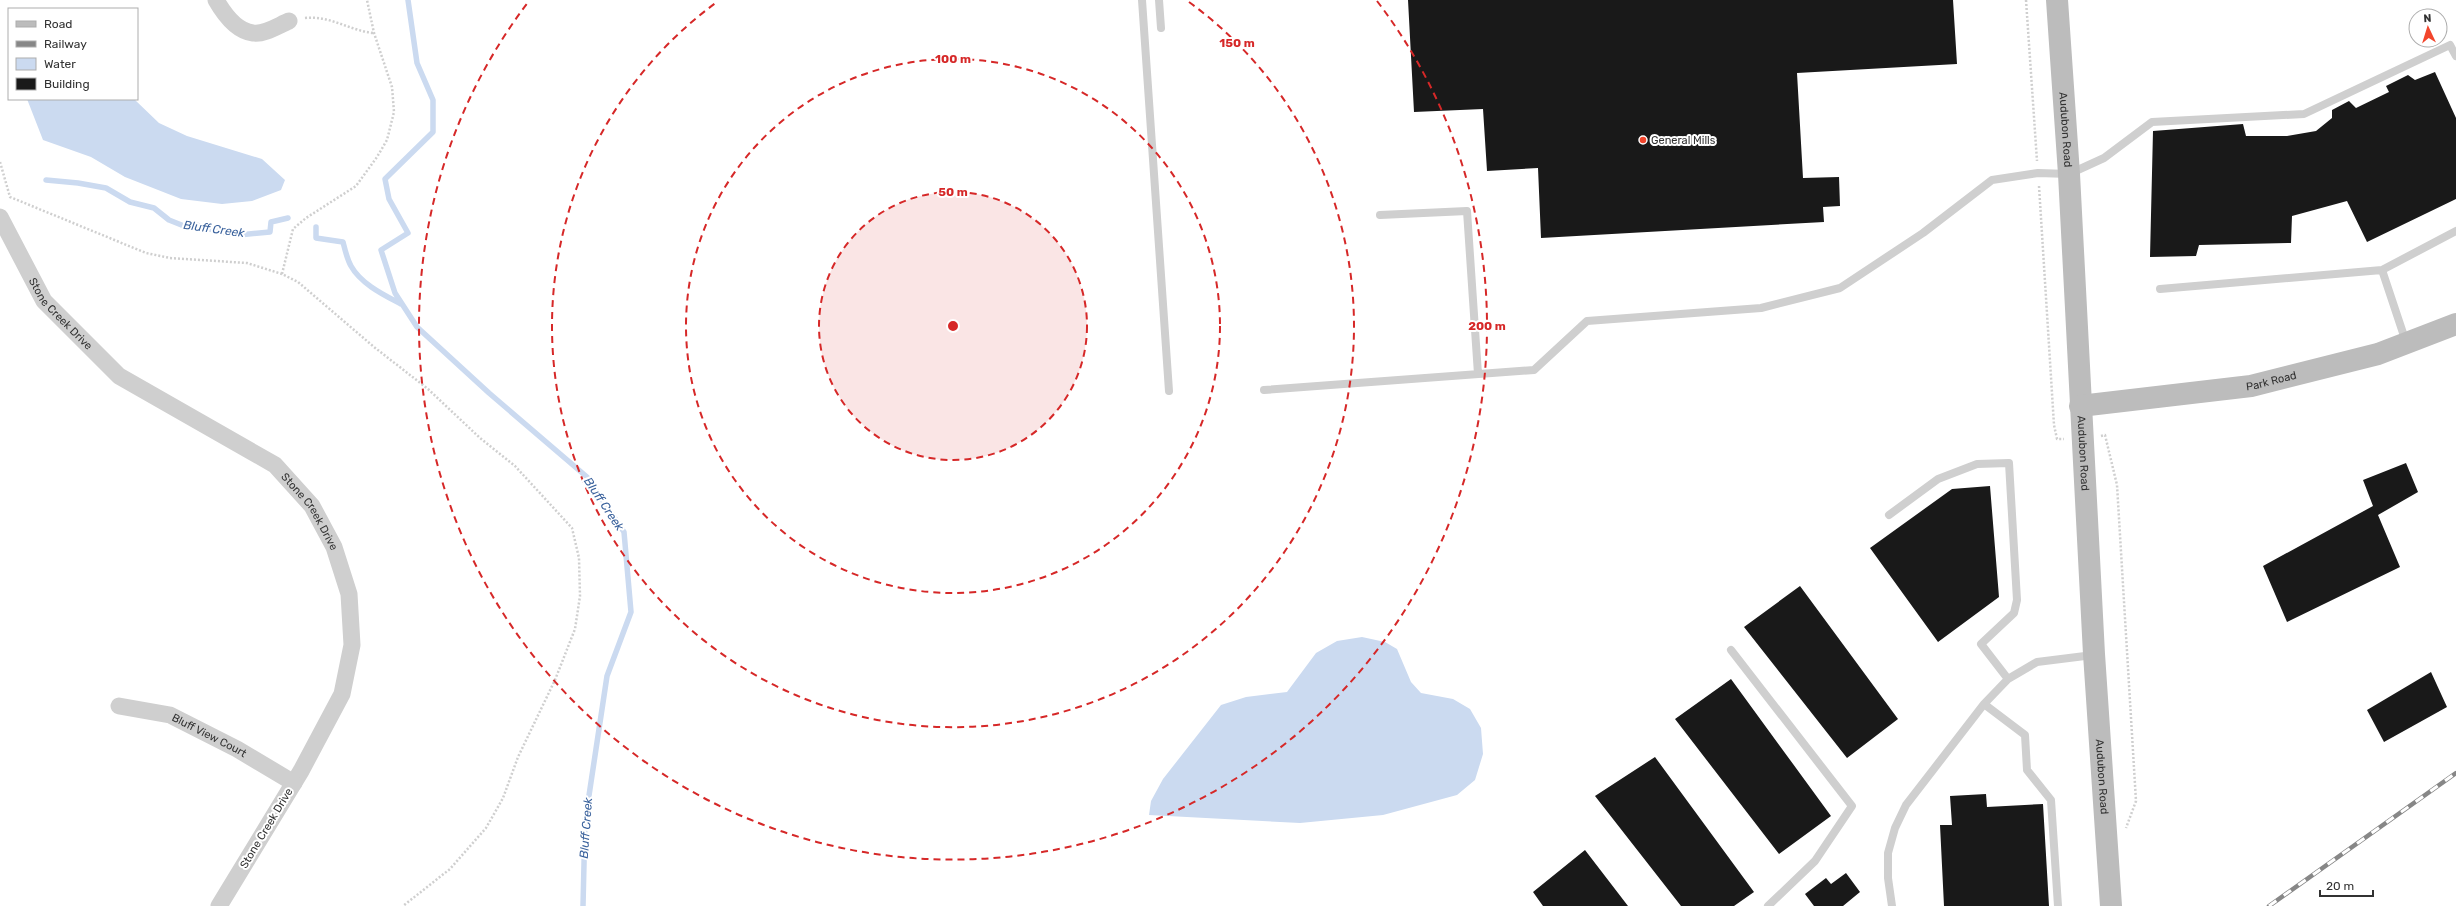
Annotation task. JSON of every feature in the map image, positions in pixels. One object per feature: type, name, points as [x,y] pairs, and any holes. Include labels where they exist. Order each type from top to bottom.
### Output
[{"type":"street","points":[[216,0],[230,20],[238,27],[253,34],[263,32],[289,21]]},
{"type":"street","name":"Audubon Road","points":[[2056,0],[2069,174],[2094,654],[2112,906]]},
{"type":"street","name":"Stone Creek Drive","points":[[0,217],[44,301],[119,376],[275,465],[312,506],[334,547],[349,594],[352,645],[342,694],[294,783],[219,906]]},
{"type":"street","name":"Park Road","points":[[2080,406],[2251,386],[2378,354],[2456,324]]},
{"type":"street","name":"Bluff View Court","points":[[119,706],[170,715],[237,749],[294,783]]},
{"type":"lane","points":[[1142,0],[1169,391]]},
{"type":"lane","points":[[1159,0],[1161,28]]},
{"type":"lane","points":[[1264,390],[1534,370],[1587,321],[1762,308],[1840,288],[1923,233],[1992,180],[2038,173],[2069,174],[2104,158],[2152,122],[2304,114],[2450,45],[2456,56]]},
{"type":"lane","points":[[1380,215],[1467,212],[1478,374]]},
{"type":"lane","points":[[2160,289],[2382,270],[2456,231]]},
{"type":"lane","points":[[2382,270],[2406,343]]},
{"type":"lane","points":[[1889,515],[1938,479],[1977,464],[2009,463],[2017,600],[2014,613],[1980,644],[2008,679]]},
{"type":"lane","points":[[1732,650],[1852,806],[1815,861],[1768,906]]},
{"type":"lane","points":[[1892,906],[1888,878],[1888,853],[1895,828],[1906,805],[1984,704],[2008,679],[2037,662],[2094,654]]},
{"type":"lane","points":[[1984,704],[2025,736],[2027,770],[2051,800],[2058,906]]},
{"type":"path","points":[[282,274],[293,229],[306,218],[356,186],[377,157],[386,140],[394,112],[392,87],[374,33],[367,0]]},
{"type":"path","points":[[289,21],[308,18],[331,19],[357,31],[374,33]]},
{"type":"path","points":[[0,162],[10,197],[71,223],[117,239],[146,253],[177,258],[247,263],[282,274],[298,282],[374,347],[428,389],[480,438],[515,466],[572,528],[579,558],[580,596],[575,628],[555,680],[518,757],[503,798],[486,828],[450,869],[403,906]]},
{"type":"water","points":[[27,100],[135,100],[159,123],[187,136],[262,159],[285,180],[281,190],[252,201],[222,204],[181,199],[125,177],[91,157],[43,140]]},
{"type":"water","points":[[1362,637],[1385,642],[1397,649],[1411,682],[1421,693],[1453,699],[1470,709],[1481,728],[1483,754],[1475,780],[1457,795],[1383,815],[1300,823],[1149,815],[1151,801],[1163,779],[1221,705],[1246,697],[1287,692],[1316,653],[1337,641]]},
{"type":"building","name":"General Mills","points":[[1408,0],[1953,0],[1957,64],[1797,73],[1803,178],[1839,177],[1840,206],[1823,207],[1824,222],[1541,238],[1538,168],[1487,171],[1483,109],[1414,112]]},
{"type":"building","points":[[2435,72],[2456,118],[2456,199],[2367,242],[2347,201],[2292,216],[2291,243],[2199,245],[2196,256],[2150,257],[2153,131],[2243,124],[2246,136],[2287,136],[2316,131],[2332,118],[2332,110],[2349,101],[2356,108],[2389,92],[2386,86],[2408,75],[2415,80]]},
{"type":"building","points":[[2406,463],[2418,492],[2378,515],[2400,567],[2287,622],[2263,566],[2373,506],[2363,480]]},
{"type":"building","points":[[1990,486],[1999,597],[1938,642],[1870,548],[1952,489]]},
{"type":"building","points":[[1800,586],[1898,719],[1847,758],[1744,627]]},
{"type":"building","points":[[2431,672],[2447,707],[2384,742],[2367,710]]},
{"type":"building","points":[[1731,679],[1831,816],[1779,854],[1675,719]]},
{"type":"building","points":[[1655,757],[1754,892],[1734,906],[1681,906],[1595,796]]},
{"type":"building","points":[[1986,794],[1987,807],[2043,804],[2049,906],[1944,906],[1940,825],[1952,825],[1950,796]]},
{"type":"building","points":[[1585,850],[1628,906],[1543,906],[1533,892]]},
{"type":"building","points":[[1846,873],[1860,892],[1843,906],[1814,906],[1805,894],[1826,878],[1831,884]]},
{"type":"waterway","name":"Bluff Creek","points":[[408,0],[417,63],[433,100],[433,132],[385,179],[389,199],[408,233],[381,250],[395,293],[417,327],[489,393],[587,477],[624,532],[631,612],[607,676],[585,822],[583,906]]},
{"type":"waterway","name":"Bluff Creek","points":[[46,180],[78,183],[106,188],[130,202],[154,208],[169,220],[184,226],[197,225],[216,231],[239,235],[270,232],[271,222],[288,218]]},
{"type":"waterway","name":"Bluff Creek","points":[[316,227],[316,238],[343,242],[346,254],[355,272],[367,284],[401,304]]},
{"type":"railway","points":[[2269,906],[2456,773]]},
{"type":"place","name":"General Mills","points":[[1643,140]]}]
